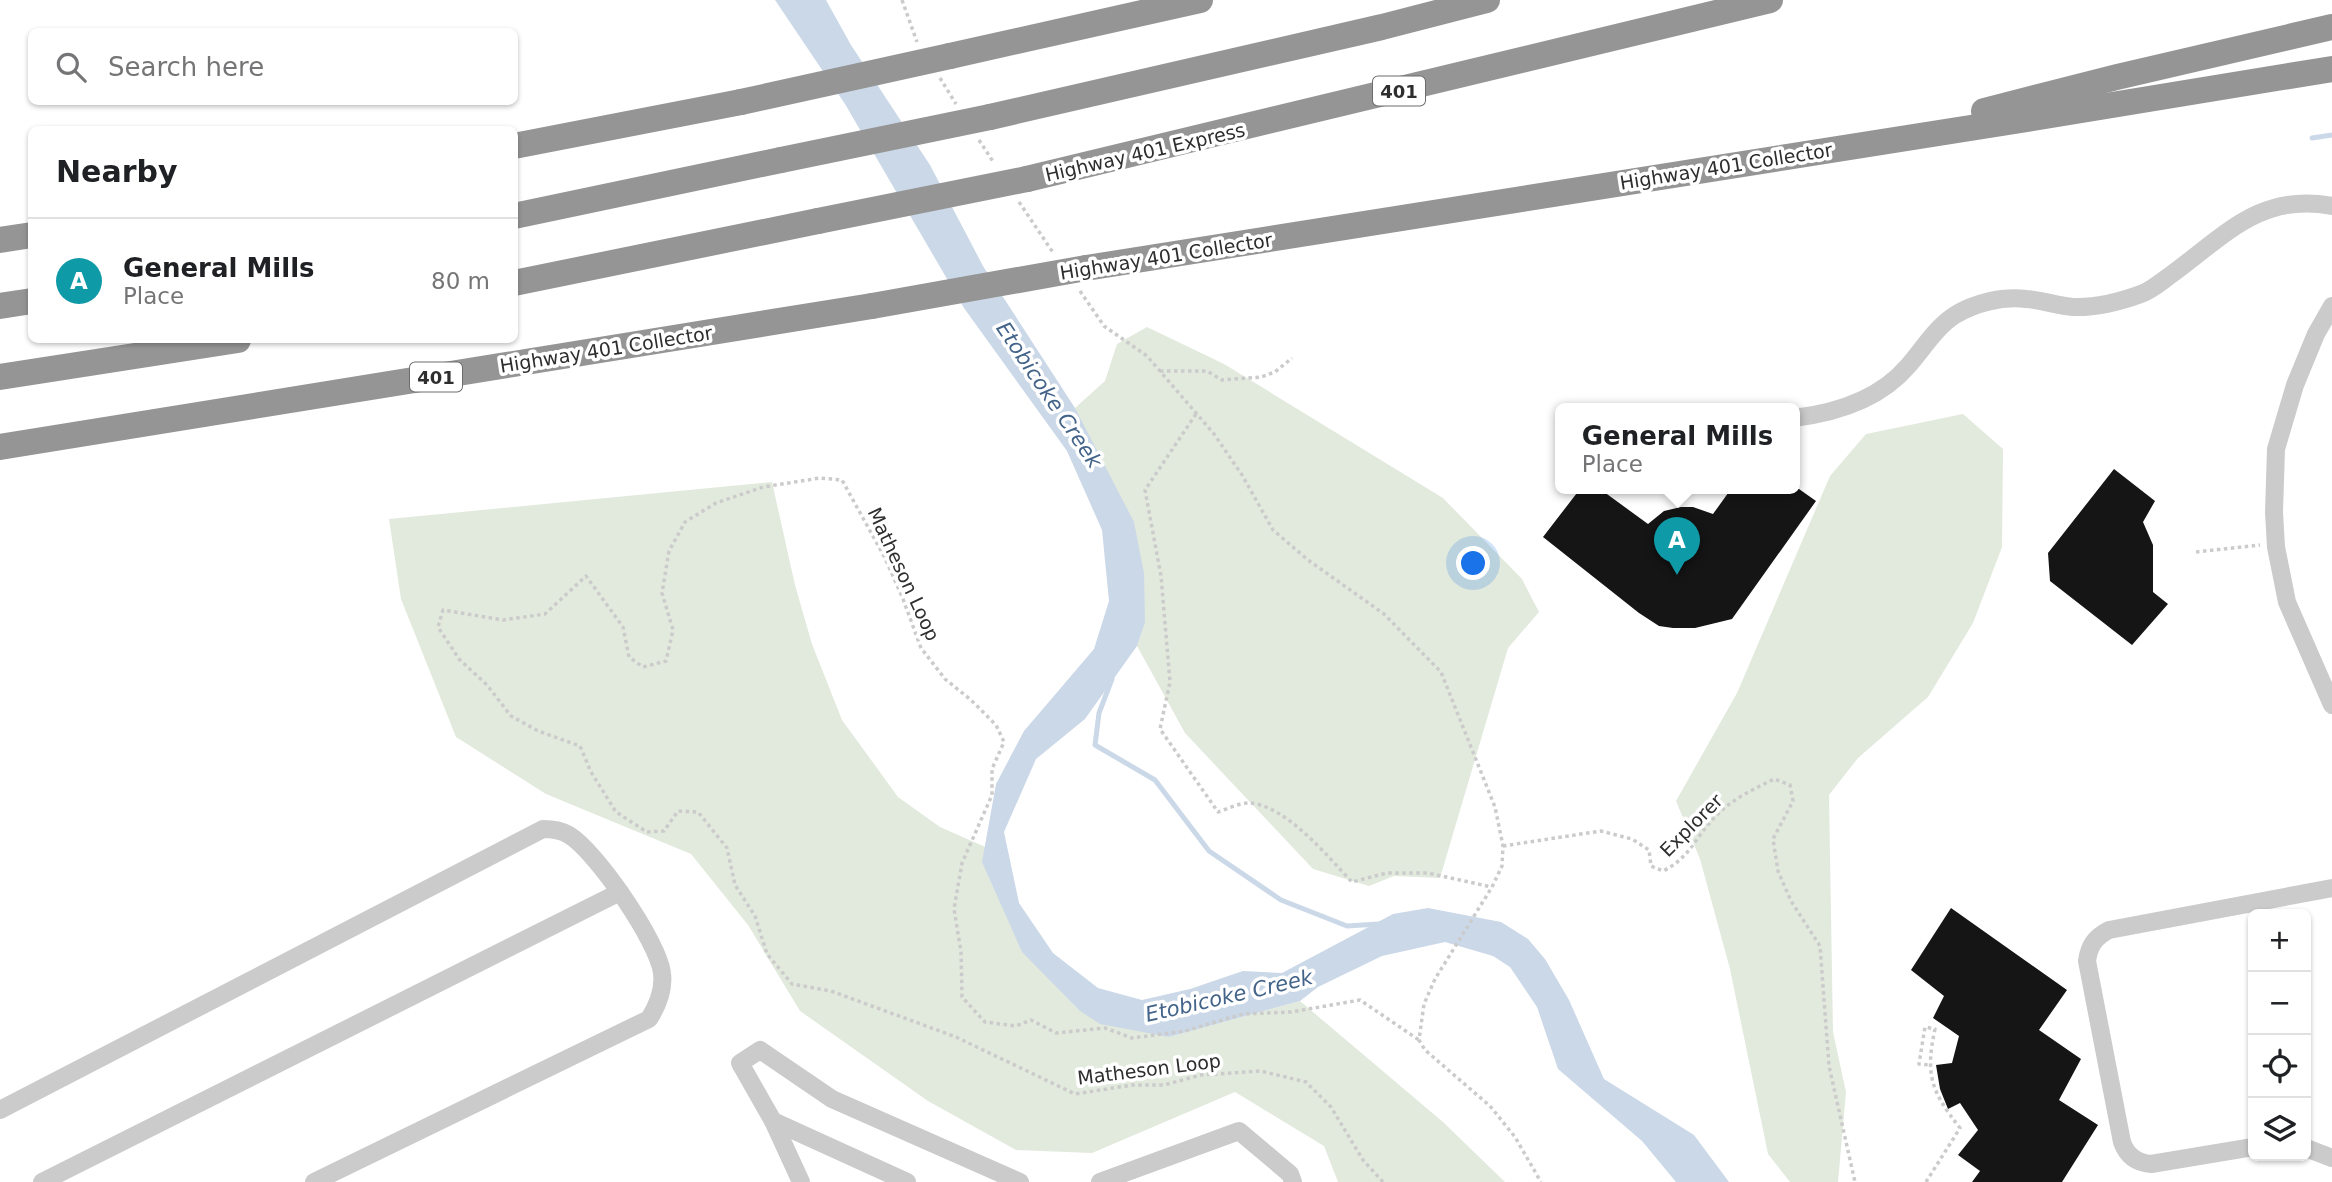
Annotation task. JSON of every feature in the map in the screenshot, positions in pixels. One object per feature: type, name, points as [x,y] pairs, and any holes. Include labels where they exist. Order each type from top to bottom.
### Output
[{"type":"highway","points":[[518,145],[741,102],[1200,0]]},
{"type":"highway","points":[[518,215],[990,117],[1382,27],[1487,0]]},
{"type":"highway","name":"Highway 401 Express","points":[[518,282],[1027,179],[1770,0]]},
{"type":"highway","points":[[1840,148],[2117,77],[2332,27]]},
{"type":"highway","name":"Highway 401 Collector","points":[[0,447],[872,306],[1086,268],[2332,69]]},
{"type":"highway","points":[[0,240],[28,235]]},
{"type":"highway","points":[[0,306],[28,302]]},
{"type":"highway","points":[[0,377],[219,343]]},
{"type":"street","points":[[1800,417],[1821,415],[1847,407],[1879,390],[1907,368],[1927,341],[1954,316],[1987,301],[2024,298],[2073,307],[2110,305],[2146,293],[2234,225],[2265,210],[2298,204],[2332,206]]},
{"type":"street","points":[[2332,306],[2316,334],[2295,385],[2276,449],[2276,543],[2287,602],[2332,705]]},
{"type":"street","points":[[0,1110],[543,829],[556,829],[569,834],[589,852],[620,892],[657,953],[663,985],[659,1001],[649,1019],[314,1182]]},
{"type":"street","points":[[2248,1148],[2151,1164],[2143,1164],[2125,1150],[2087,961],[2088,951],[2100,934],[2109,930],[2332,888]]},
{"type":"street","points":[[42,1182],[620,892]]},
{"type":"street","points":[[801,1182],[773,1121],[740,1063],[760,1050],[832,1099],[1020,1182]]},
{"type":"street","points":[[773,1121],[907,1182]]},
{"type":"street","points":[[1100,1182],[1239,1131],[1290,1174],[1293,1182]]},
{"type":"street","points":[[2311,1150],[2332,1157]]},
{"type":"path","points":[[1104,326],[1147,356],[1214,434],[1242,475],[1273,530],[1308,560],[1384,614],[1441,672],[1495,807],[1503,846],[1502,866],[1492,887],[1435,979],[1424,1003],[1419,1040],[1425,1050],[1490,1106],[1515,1137],[1541,1182]]},
{"type":"path","points":[[1160,371],[1208,372],[1222,380],[1261,377],[1275,372],[1292,358]]},
{"type":"path","points":[[1196,414],[1145,490],[1161,576],[1170,682],[1160,729],[1219,813],[1248,802],[1272,810],[1306,835],[1352,883],[1387,873],[1428,873],[1492,887]]},
{"type":"path","name":"Matheson Loop","points":[[1383,1182],[1363,1160],[1331,1107],[1306,1082],[1261,1071],[1201,1076],[1164,1085],[1132,1085],[1075,1094],[956,1037],[831,991],[792,984],[767,954],[755,916],[735,885],[727,848],[698,812],[678,811],[664,831],[647,832],[616,812],[591,772],[580,746],[538,731],[511,716],[487,685],[459,659],[438,627],[443,610],[503,620],[545,614],[586,576],[623,628],[629,657],[643,667],[666,661],[673,630],[662,593],[669,551],[685,522],[716,503],[764,487],[820,478],[842,480],[885,558],[921,648],[945,679],[996,725],[1004,742],[992,769],[992,795],[962,863],[954,909],[961,952],[962,997],[985,1022],[1016,1026],[1031,1020],[1056,1033],[1105,1028],[1132,1038],[1185,1031],[1243,1014],[1291,1012],[1360,1000],[1419,1040]]},
{"type":"path","points":[[2196,552],[2276,543]]},
{"type":"path","name":"Explorer","points":[[1503,846],[1601,831],[1632,839],[1649,850],[1651,866],[1663,871],[1678,864],[1716,815],[1753,789],[1774,779],[1790,786],[1793,801],[1773,839],[1778,871],[1791,901],[1820,946],[1829,1066],[1855,1182]]},
{"type":"path","points":[[1926,1182],[1960,1128],[1943,1107],[1933,1085],[1929,1065],[1936,1028],[1925,1027],[1919,1064],[1929,1065]]},
{"type":"shaded area","points":[[1147,327],[1224,364],[1443,498],[1522,579],[1539,612],[1508,648],[1440,878],[1394,876],[1369,886],[1313,869],[1185,733],[1137,646],[1145,623],[1075,408],[1105,381],[1117,344]]},
{"type":"shaded area","points":[[1963,414],[2003,449],[2002,547],[1973,623],[1928,697],[1858,758],[1829,795],[1833,1032],[1846,1092],[1838,1182],[1790,1182],[1768,1154],[1730,969],[1700,859],[1676,801],[1737,693],[1830,476],[1866,434]]},
{"type":"shaded area","points":[[772,482],[795,585],[812,644],[842,720],[898,797],[940,827],[999,853],[1022,952],[1169,1037],[1300,1001],[1443,1122],[1505,1182],[1338,1182],[1324,1146],[1235,1092],[1092,1153],[1016,1150],[928,1101],[800,1011],[748,925],[691,854],[546,794],[456,737],[401,599],[389,519]]},
{"type":"water","name":"Etobicoke Creek","points":[[775,0],[826,0],[851,45],[930,165],[983,266],[1075,408],[1134,522],[1144,573],[1145,623],[1137,646],[1085,719],[1036,759],[1004,832],[1019,903],[1053,953],[1098,988],[1142,1000],[1190,989],[1243,971],[1282,973],[1393,914],[1428,908],[1501,922],[1528,939],[1545,959],[1569,1000],[1604,1079],[1694,1135],[1729,1182],[1676,1182],[1642,1141],[1558,1069],[1537,1007],[1510,967],[1493,956],[1445,942],[1382,956],[1318,987],[1300,1001],[1169,1037],[1100,1024],[1080,1011],[1022,952],[982,862],[996,784],[1024,731],[1094,649],[1109,601],[1102,530],[1067,451],[964,308],[845,104]]},
{"type":"building","points":[[2114,469],[2155,501],[2143,522],[2153,545],[2153,592],[2168,604],[2132,645],[2050,581],[2048,553]]},
{"type":"building","points":[[1800,490],[1816,501],[1732,619],[1695,628],[1659,626],[1543,537],[1576,494],[1607,494],[1648,524],[1664,511],[1681,507],[1693,507],[1713,514],[1727,494],[1800,494]]},
{"type":"building","points":[[1951,908],[2067,990],[2039,1030],[2081,1059],[2059,1100],[2098,1125],[2062,1182],[1972,1182],[1980,1171],[1958,1155],[1978,1130],[1960,1103],[1948,1109],[1940,1089],[1936,1065],[1952,1063],[1959,1036],[1933,1018],[1944,996],[1911,970]]},
{"type":"waterway","points":[[2312,138],[2332,135]]},
{"type":"waterway","points":[[1112,679],[1099,713],[1095,745],[1155,780],[1209,851],[1281,900],[1347,926],[1379,924]]},
{"type":"place","name":"General Mills","points":[[1677,575]]}]
